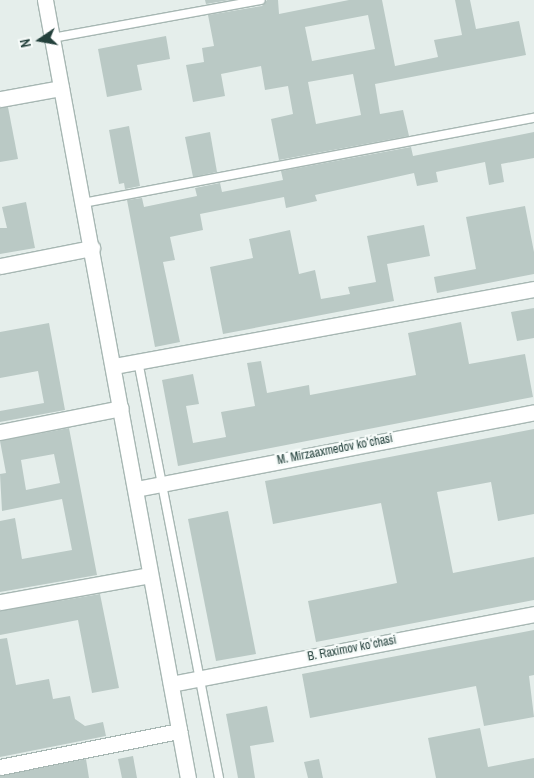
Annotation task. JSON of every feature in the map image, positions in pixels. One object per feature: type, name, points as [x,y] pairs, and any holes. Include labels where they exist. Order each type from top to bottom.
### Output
[{"type":"street","points":[[45,0],[114,366],[150,575],[188,778]]},
{"type":"street","points":[[0,99],[61,88]]},
{"type":"street","points":[[0,266],[92,248]]},
{"type":"street","points":[[114,366],[534,289]]},
{"type":"street","points":[[0,432],[121,408]]},
{"type":"street","name":"M. Mirzaaxmedov koʻchasi","points":[[136,489],[534,412]]},
{"type":"street","points":[[0,602],[150,575]]},
{"type":"street","name":"B. Raximov koʻchasi","points":[[171,684],[534,614]]},
{"type":"street","points":[[0,767],[179,731]]},
{"type":"lane","points":[[52,38],[261,0]]},
{"type":"lane","points":[[82,203],[534,118]]},
{"type":"lane","points":[[138,361],[219,778]]},
{"type":"building","points":[[205,0],[230,0],[206,4]]},
{"type":"building","points":[[267,0],[278,0],[279,14],[349,0],[382,0],[395,66],[438,57],[434,40],[462,35],[455,0],[470,0],[476,29],[519,21],[526,55],[375,84],[380,114],[403,110],[409,136],[279,160],[271,119],[293,114],[288,86],[265,90],[261,66],[221,74],[225,96],[193,102],[186,65],[204,62],[202,48],[214,46],[208,15],[262,6]],"holes":[[[368,15],[375,49],[312,61],[305,27]],[[353,74],[361,115],[316,124],[308,82]]]},
{"type":"building","points":[[166,36],[170,59],[137,65],[142,90],[107,97],[98,49]]},
{"type":"building","points":[[8,107],[18,159],[0,162],[0,108]]},
{"type":"building","points":[[129,126],[140,186],[125,189],[124,183],[119,184],[109,130]]},
{"type":"building","points":[[210,132],[217,172],[193,177],[185,137]]},
{"type":"building","points":[[534,132],[534,158],[501,164],[504,182],[489,185],[485,162],[436,172],[438,182],[417,186],[414,173],[315,195],[317,201],[286,208],[284,197],[200,214],[203,230],[170,237],[175,260],[163,262],[180,342],[155,347],[127,200],[142,198],[144,207],[197,196],[195,188],[220,183],[222,192],[283,180],[281,171],[411,147],[413,156]]},
{"type":"building","points":[[26,202],[35,248],[0,254],[0,228],[7,228],[2,207]]},
{"type":"building","points":[[525,206],[534,252],[534,274],[437,293],[434,277],[476,269],[466,217]]},
{"type":"building","points":[[424,225],[430,256],[387,264],[394,301],[223,334],[210,267],[253,258],[249,239],[290,230],[299,274],[315,270],[321,299],[350,294],[348,287],[376,282],[367,236]]},
{"type":"building","points":[[534,308],[534,338],[517,341],[511,312]]},
{"type":"building","points":[[461,322],[469,364],[525,354],[533,397],[178,466],[162,380],[193,374],[199,404],[186,406],[193,443],[226,437],[221,412],[255,406],[247,363],[261,361],[267,393],[309,385],[310,395],[416,375],[408,333]]},
{"type":"building","points":[[49,323],[65,410],[0,422],[0,411],[44,403],[38,371],[0,378],[0,332]]},
{"type":"building","points":[[69,428],[97,575],[0,592],[0,521],[15,518],[22,559],[72,550],[62,499],[2,511],[0,474],[6,473],[0,441]],"holes":[[[54,454],[60,483],[26,490],[21,460]]]},
{"type":"building","points":[[534,429],[534,514],[498,521],[491,482],[437,492],[453,573],[534,557],[534,600],[316,642],[308,601],[397,583],[381,503],[273,524],[265,481]]},
{"type":"building","points":[[228,511],[256,654],[216,661],[188,519]]},
{"type":"building","points":[[100,594],[119,688],[92,693],[78,620],[0,635],[0,611]]},
{"type":"building","points":[[534,630],[534,675],[529,676],[534,717],[484,726],[476,686],[310,718],[302,674]]},
{"type":"building","points":[[7,638],[16,685],[49,679],[53,699],[70,696],[75,719],[85,726],[103,722],[106,736],[0,757],[0,639]]},
{"type":"building","points":[[267,706],[274,742],[250,746],[255,778],[238,778],[226,714]]},
{"type":"building","points":[[480,728],[488,767],[534,758],[534,778],[436,778],[428,738]]},
{"type":"building","points":[[133,756],[137,778],[122,778],[118,759]]},
{"type":"building","points":[[86,759],[89,778],[0,778],[0,776]]},
{"type":"building","points":[[319,759],[323,778],[308,778],[304,762]]}]
